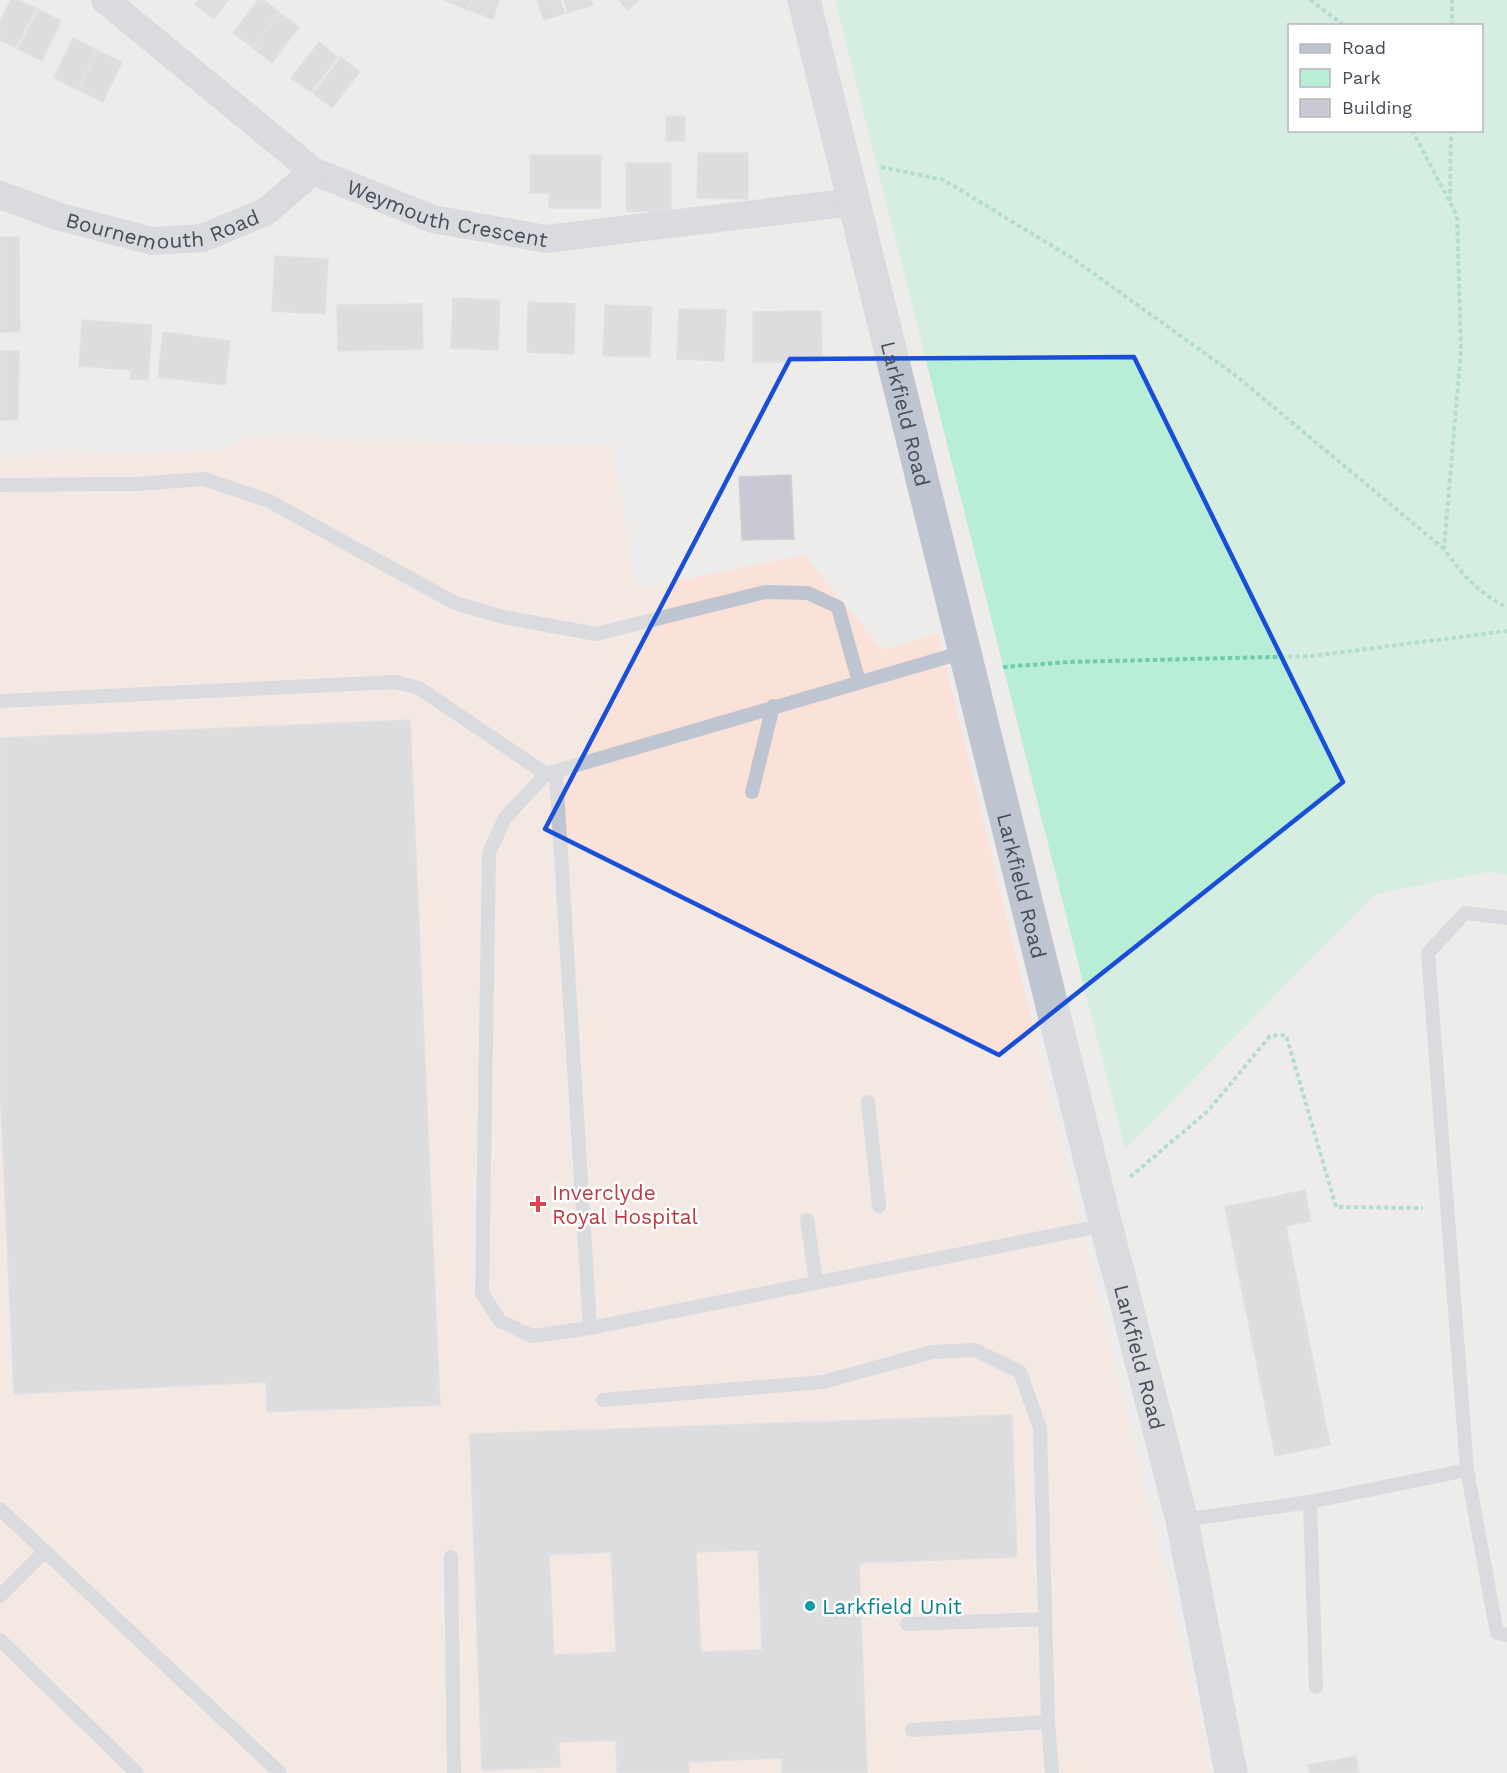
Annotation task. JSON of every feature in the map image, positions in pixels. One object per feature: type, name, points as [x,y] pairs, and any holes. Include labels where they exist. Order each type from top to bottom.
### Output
[{"type":"street","name":"Weymouth Crescent","points":[[105,0],[312,171],[433,219],[546,239],[853,202]]},
{"type":"street","name":"Larkfield Road","points":[[804,0],[1103,1211],[1182,1520],[1231,1773]]},
{"type":"street","name":"Bournemouth Road","points":[[0,195],[57,216],[152,241],[203,238],[267,211],[312,171]]},
{"type":"lane","points":[[0,485],[135,484],[204,479],[269,501],[455,603],[503,617],[596,634],[765,592],[808,593],[838,607],[859,682]]},
{"type":"lane","points":[[967,661],[859,682],[551,774],[505,818],[489,853],[482,1293],[500,1321],[532,1336],[590,1328],[816,1283],[1103,1211]]},
{"type":"lane","points":[[0,701],[395,682],[419,688],[551,774]]},
{"type":"lane","points":[[752,792],[773,706]]},
{"type":"lane","points":[[551,774],[590,1328]]},
{"type":"lane","points":[[1507,918],[1465,913],[1428,953],[1467,1470],[1497,1633],[1507,1635]]},
{"type":"lane","points":[[868,1102],[879,1206]]},
{"type":"lane","points":[[807,1220],[816,1283]]},
{"type":"lane","points":[[603,1400],[824,1382],[932,1352],[975,1350],[1020,1372],[1040,1428],[1048,1722],[1052,1773]]},
{"type":"lane","points":[[1182,1520],[1310,1502],[1467,1470]]},
{"type":"lane","points":[[1310,1502],[1316,1687]]},
{"type":"lane","points":[[0,1509],[280,1773]]},
{"type":"lane","points":[[0,1596],[45,1551]]},
{"type":"lane","points":[[451,1557],[454,1773]]},
{"type":"lane","points":[[907,1624],[1046,1619]]},
{"type":"lane","points":[[0,1640],[137,1773]]},
{"type":"lane","points":[[912,1730],[1048,1722]]},
{"type":"path","points":[[1310,0],[1342,24]]},
{"type":"path","points":[[1452,0],[1452,24]]},
{"type":"path","points":[[1413,132],[1457,216],[1461,350],[1444,549]]},
{"type":"path","points":[[1450,202],[1451,132]]},
{"type":"path","points":[[842,159],[944,180],[1072,258],[1235,375],[1444,549],[1461,572],[1476,587],[1507,607]]},
{"type":"path","points":[[967,661],[1069,662],[1312,656],[1507,631]]},
{"type":"path","points":[[1103,1211],[1145,1167],[1208,1111],[1270,1036],[1286,1035],[1336,1207],[1447,1208]]},
{"type":"highlighted area","points":[[1134,357],[1343,782],[999,1055],[545,829],[790,359]]},
{"type":"shaded area","name":"Inverclyde Royal Hospital","points":[[244,438],[612,446],[637,589],[804,555],[883,650],[938,633],[1214,1773],[0,1773],[0,457],[223,450]]},
{"type":"green space","points":[[835,0],[1507,0],[1507,875],[1489,872],[1375,894],[1125,1149]]},
{"type":"building","points":[[11,0],[19,0],[36,8],[16,48],[0,40],[0,21]]},
{"type":"building","points":[[198,0],[228,0],[214,19],[195,4]]},
{"type":"building","points":[[258,0],[264,0],[279,12],[252,47],[233,33]]},
{"type":"building","points":[[444,0],[470,0],[467,10]]},
{"type":"building","points":[[472,0],[499,0],[493,19],[469,10]]},
{"type":"building","points":[[537,0],[560,0],[565,13],[544,20]]},
{"type":"building","points":[[564,0],[591,0],[593,5],[568,13]]},
{"type":"building","points":[[619,0],[639,0],[627,10]]},
{"type":"building","points":[[38,9],[61,21],[42,61],[18,49]]},
{"type":"building","points":[[280,13],[299,27],[272,63],[253,48]]},
{"type":"building","points":[[73,38],[97,50],[77,90],[54,78]]},
{"type":"building","points":[[319,42],[338,57],[311,92],[291,78]]},
{"type":"building","points":[[98,51],[122,62],[103,102],[79,90]]},
{"type":"building","points":[[341,57],[360,72],[332,108],[313,93]]},
{"type":"building","points":[[666,116],[685,116],[685,141],[666,141]]},
{"type":"building","points":[[698,153],[748,153],[748,199],[697,198]]},
{"type":"building","points":[[530,155],[601,155],[601,208],[549,208],[549,193],[530,193]]},
{"type":"building","points":[[626,163],[671,163],[671,212],[626,211]]},
{"type":"building","points":[[0,237],[19,237],[20,332],[0,332]]},
{"type":"building","points":[[275,256],[328,259],[325,314],[272,311]]},
{"type":"building","points":[[453,298],[500,300],[498,350],[451,348]]},
{"type":"building","points":[[528,302],[575,304],[574,354],[527,352]]},
{"type":"building","points":[[422,304],[423,349],[338,351],[337,305]]},
{"type":"building","points":[[605,305],[652,307],[650,357],[603,356]]},
{"type":"building","points":[[679,309],[726,310],[724,361],[677,359]]},
{"type":"building","points":[[821,311],[822,361],[753,362],[753,312]]},
{"type":"building","points":[[82,320],[152,325],[148,380],[130,379],[131,370],[79,366]]},
{"type":"building","points":[[163,332],[230,341],[225,385],[158,377]]},
{"type":"building","points":[[0,351],[19,351],[18,420],[0,420]]},
{"type":"building","points":[[791,475],[794,539],[742,540],[739,477]]},
{"type":"building","points":[[410,720],[440,1405],[267,1412],[266,1382],[14,1394],[0,1085],[0,738]]},
{"type":"building","points":[[1305,1190],[1311,1221],[1286,1226],[1330,1445],[1275,1456],[1225,1207]]},
{"type":"building","name":"Larkfield Unit","points":[[1012,1415],[1017,1557],[859,1563],[867,1773],[782,1773],[782,1758],[689,1762],[689,1773],[617,1773],[616,1740],[559,1742],[560,1767],[482,1770],[470,1434]],"holes":[[[758,1550],[762,1650],[701,1652],[696,1552]],[[611,1552],[616,1652],[554,1655],[549,1555]]]},
{"type":"building","points":[[1356,1756],[1359,1773],[1310,1773],[1308,1765]]},
{"type":"place","name":"Inverclyde Royal Hospital","points":[[538,1204]]},
{"type":"place","name":"Larkfield Unit","points":[[810,1606]]}]
